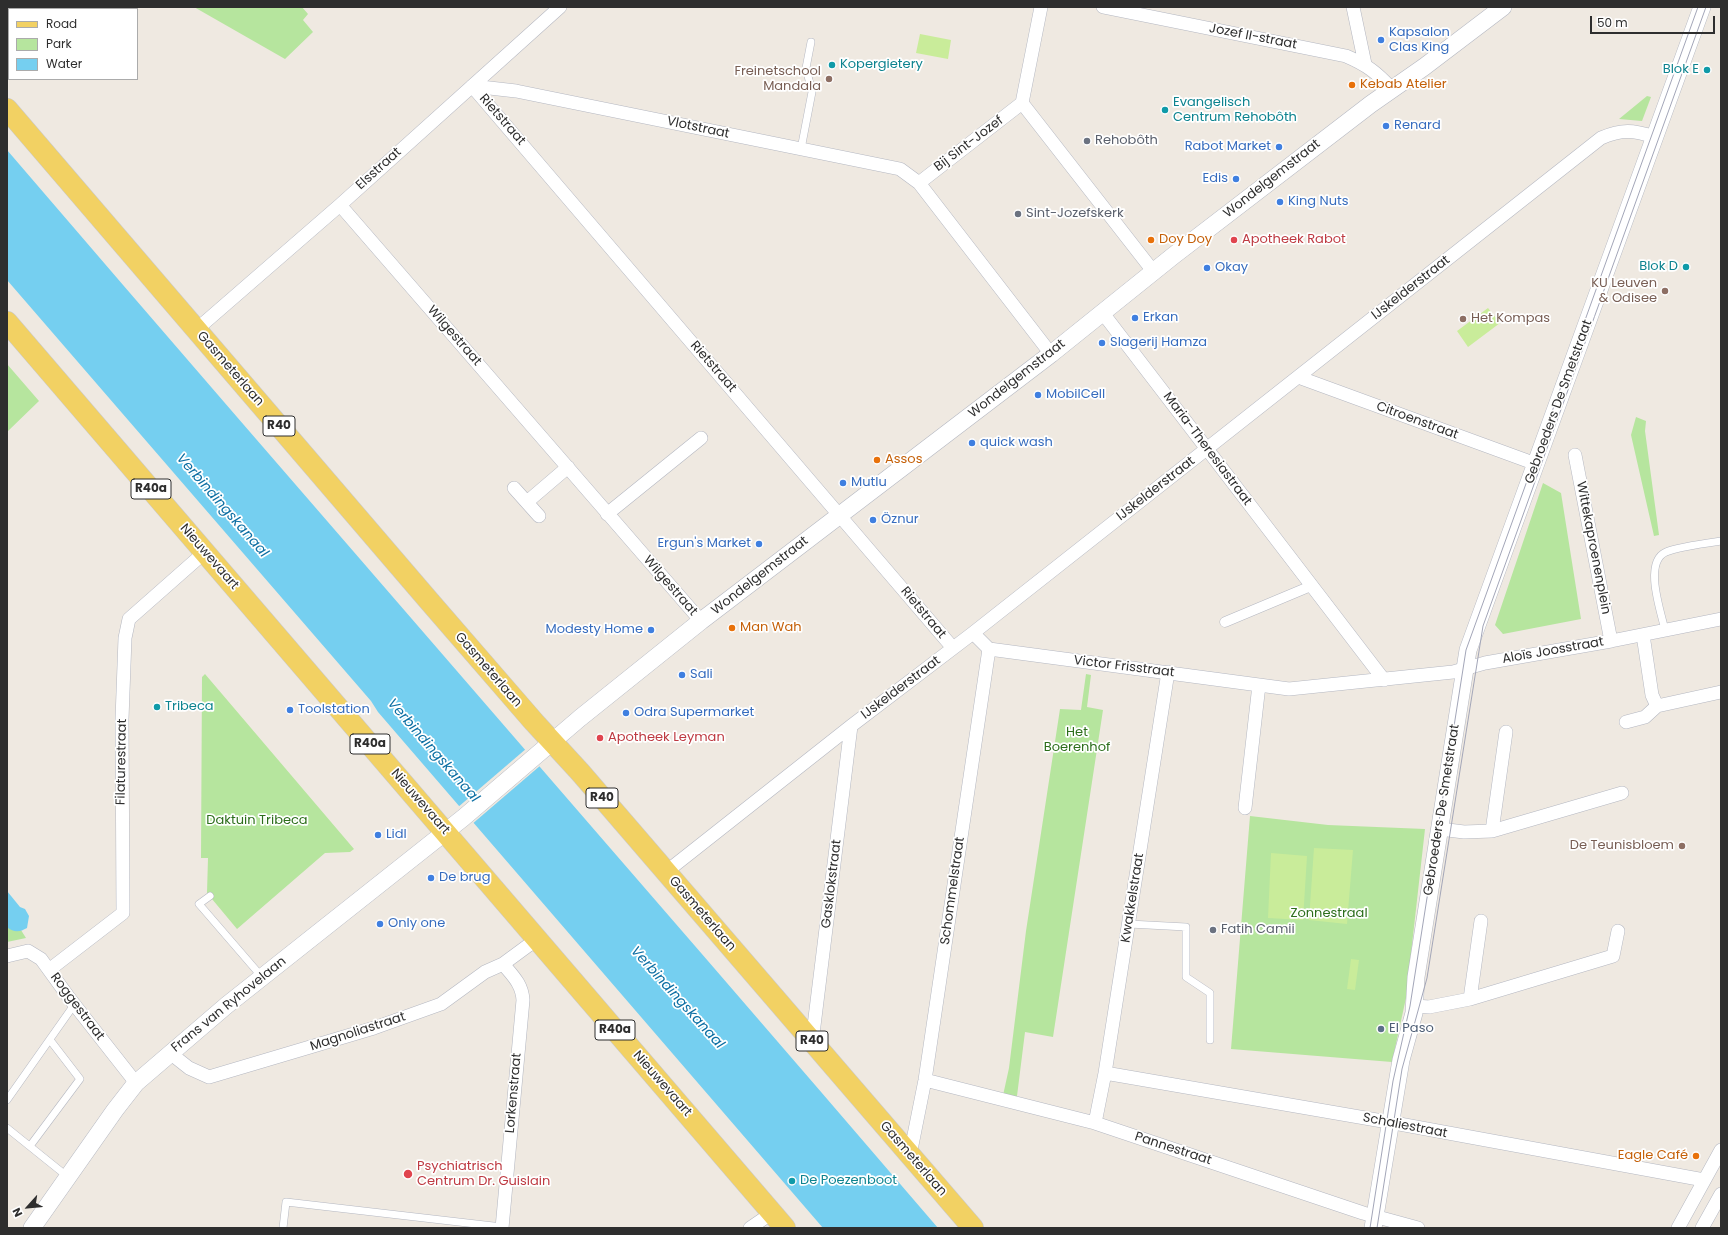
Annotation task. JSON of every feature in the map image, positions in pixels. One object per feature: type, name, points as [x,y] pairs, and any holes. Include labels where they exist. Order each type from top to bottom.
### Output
[{"type":"main road","name":"Gasmeterlaan","points":[[7,109],[430,602],[666,872],[973,1228]]},
{"type":"main road","name":"Nieuwevaart","points":[[7,322],[779,1220]]},
{"type":"street","name":"Elsstraat","points":[[196,330],[340,205],[560,7]]},
{"type":"street","points":[[1041,7],[1022,104],[1153,271]]},
{"type":"street","name":"Jozef II-straat","points":[[1103,7],[1346,56],[1365,64],[1375,71],[1392,89]]},
{"type":"street","points":[[1353,7],[1365,64]]},
{"type":"street","name":"Wondelgemstraat","points":[[463,818],[552,742],[701,621],[1051,354],[1153,271],[1392,89],[1424,67],[1503,7]]},
{"type":"street","name":"Gebroeders De Smetstraat","points":[[1374,1222],[1389,1122],[1403,1049],[1415,1006],[1416,977],[1444,829],[1467,668],[1468,650],[1702,7]]},
{"type":"street","name":"Vlotstraat","points":[[472,86],[516,91],[900,169],[919,183]]},
{"type":"street","name":"Rietstraat","points":[[472,86],[953,648]]},
{"type":"street","name":"Bij Sint-Jozef","points":[[919,183],[1022,104]]},
{"type":"street","name":"IJskelderstraat","points":[[666,872],[851,726],[973,633],[1601,138],[1626,130],[1655,137]]},
{"type":"street","points":[[919,183],[1051,354]]},
{"type":"street","name":"Wilgestraat","points":[[340,205],[701,621]]},
{"type":"street","name":"Maria-Theresiastraat","points":[[1102,312],[1384,680]]},
{"type":"street","name":"Citroenstraat","points":[[1298,377],[1536,464]]},
{"type":"street","points":[[607,514],[701,438]]},
{"type":"street","name":"Wittekaproenenplein","points":[[1575,455],[1611,641]]},
{"type":"street","points":[[527,502],[568,467]]},
{"type":"street","points":[[514,488],[539,516]]},
{"type":"street","name":"Filaturestraat","points":[[49,970],[123,913],[122,802],[125,638],[129,619],[205,552]]},
{"type":"street","points":[[1226,622],[1311,586]]},
{"type":"street","name":"Aloïs Joosstraat","points":[[1467,668],[1721,619]]},
{"type":"street","points":[[973,633],[989,649]]},
{"type":"street","points":[[1643,635],[1652,695],[1657,706]]},
{"type":"street","name":"Victor Frisstraat","points":[[989,649],[1289,689],[1453,672],[1467,668]]},
{"type":"street","name":"Schommelstraat","points":[[910,1155],[925,1080],[989,649]]},
{"type":"street","name":"Kwakkelstraat","points":[[1095,1123],[1105,1073],[1168,672]]},
{"type":"street","points":[[1245,808],[1259,685]]},
{"type":"street","points":[[1626,722],[1645,716],[1657,706],[1721,692]]},
{"type":"street","name":"Gasklokstraat","points":[[812,1042],[851,726]]},
{"type":"street","points":[[1492,831],[1506,732]]},
{"type":"street","points":[[1444,829],[1492,831],[1622,793]]},
{"type":"street","name":"Frans van Ryhovelaan","points":[[32,1228],[136,1083],[262,977],[463,818]]},
{"type":"street","points":[[1470,999],[1481,921]]},
{"type":"street","points":[[1415,1006],[1429,1007],[1470,999],[1613,956],[1618,931]]},
{"type":"street","name":"Magnoliastraat","points":[[170,1053],[189,1068],[209,1077],[374,1028],[441,1004],[485,972],[503,964],[537,939]]},
{"type":"street","name":"Roggestraat","points":[[7,956],[28,952],[41,959],[74,1005],[136,1083]]},
{"type":"street","name":"Lorkenstraat","points":[[502,1228],[523,1000],[522,991],[518,982],[503,964]]},
{"type":"street","name":"Schaliestraat","points":[[1105,1073],[1389,1122],[1704,1180]]},
{"type":"street","name":"Pannestraat","points":[[925,1080],[1095,1123],[1374,1222],[1418,1228]]},
{"type":"street","points":[[1678,1228],[1721,1150]]},
{"type":"street","points":[[1702,1228],[1721,1194]]},
{"type":"street","points":[[750,1228],[779,1220]]},
{"type":"lane","points":[[801,149],[812,92],[806,68],[812,42]]},
{"type":"lane","points":[[1665,630],[1653,574],[1658,558],[1665,552],[1721,541]]},
{"type":"lane","points":[[210,896],[199,904],[262,977]]},
{"type":"lane","points":[[1129,924],[1186,927],[1186,977],[1210,993],[1210,1040]]},
{"type":"lane","points":[[7,1100],[74,1005]]},
{"type":"lane","points":[[30,1146],[80,1079],[50,1040]]},
{"type":"lane","points":[[7,1128],[68,1177]]},
{"type":"lane","points":[[283,1228],[286,1202],[502,1228]]},
{"type":"green space","points":[[194,7],[302,7],[308,14],[303,20],[313,32],[285,59]]},
{"type":"green space","points":[[920,34],[951,40],[948,59],[916,53]]},
{"type":"green space","points":[[1647,96],[1651,97],[1642,121],[1619,119]]},
{"type":"green space","points":[[1488,308],[1500,323],[1468,347],[1457,331]]},
{"type":"green space","points":[[7,364],[39,401],[7,432]]},
{"type":"green space","points":[[1636,417],[1646,421],[1645,431],[1659,535],[1654,536],[1631,435]]},
{"type":"green space","points":[[1543,483],[1561,493],[1581,619],[1503,634],[1495,625]]},
{"type":"green space","name":"Daktuin Tribeca","points":[[205,674],[354,849],[350,852],[325,853],[237,929],[207,893],[208,858],[201,858],[202,677]]},
{"type":"green space","name":"Het Boerenhof","points":[[1086,674],[1091,675],[1087,707],[1103,710],[1053,1037],[1025,1032],[1016,1104],[1002,1100],[1009,1068],[1026,931],[1060,709],[1081,710]]},
{"type":"green space","name":"Zonnestraal","points":[[1250,816],[1328,825],[1425,829],[1406,998],[1392,1062],[1231,1049]]},
{"type":"green space","points":[[1314,848],[1353,850],[1347,924],[1309,920]]},
{"type":"green space","points":[[1271,853],[1307,856],[1303,920],[1268,918]]},
{"type":"green space","points":[[7,908],[26,938],[7,942]]},
{"type":"green space","points":[[1351,959],[1359,960],[1355,990],[1347,989]]},
{"type":"water","name":"Verbindingskanaal","points":[[7,150],[938,1228],[823,1228],[378,712],[371,701],[7,280]]},
{"type":"water","points":[[7,891],[20,907],[25,909],[29,916],[27,928],[15,931],[7,927]]},
{"type":"pier","points":[[527,748],[541,765],[471,825],[457,808]]},
{"type":"tram line","points":[[1370,1228],[1393,1081],[1410,1006],[1466,650],[1698,7]]},
{"type":"tram line","points":[[1377,1228],[1402,1069],[1427,978],[1483,626],[1706,7]]},
{"type":"place","name":"Kapsalon Clas King","points":[[1381,40]]},
{"type":"place","name":"Kopergietery","points":[[832,65]]},
{"type":"place","name":"Blok E","points":[[1707,70]]},
{"type":"place","name":"Freinetschool Mandala","points":[[829,79]]},
{"type":"place","name":"Kebab Atelier","points":[[1352,85]]},
{"type":"place","name":"Evangelisch Centrum Rehobôth","points":[[1165,110]]},
{"type":"place","name":"Renard","points":[[1386,126]]},
{"type":"place","name":"Rehobôth","points":[[1087,141]]},
{"type":"place","name":"Rabot Market","points":[[1279,147]]},
{"type":"place","name":"Edis","points":[[1236,179]]},
{"type":"place","name":"King Nuts","points":[[1280,202]]},
{"type":"place","name":"Sint-Jozefskerk","points":[[1018,214]]},
{"type":"place","name":"Doy Doy","points":[[1151,240]]},
{"type":"place","name":"Apotheek Rabot","points":[[1234,240]]},
{"type":"place","name":"Blok D","points":[[1686,267]]},
{"type":"place","name":"Okay","points":[[1207,268]]},
{"type":"place","name":"KU Leuven & Odisee","points":[[1665,291]]},
{"type":"place","name":"Erkan","points":[[1135,318]]},
{"type":"place","name":"Het Kompas","points":[[1463,319]]},
{"type":"place","name":"Slagerij Hamza","points":[[1102,343]]},
{"type":"place","name":"MobilCell","points":[[1038,395]]},
{"type":"place","name":"quick wash","points":[[972,443]]},
{"type":"place","name":"Assos","points":[[877,460]]},
{"type":"place","name":"Mutlu","points":[[843,483]]},
{"type":"place","name":"Öznur","points":[[873,520]]},
{"type":"place","name":"Ergun's Market","points":[[759,544]]},
{"type":"place","name":"Man Wah","points":[[732,628]]},
{"type":"place","name":"Modesty Home","points":[[651,630]]},
{"type":"place","name":"Sali","points":[[682,675]]},
{"type":"place","name":"Tribeca","points":[[157,707]]},
{"type":"place","name":"Toolstation","points":[[290,710]]},
{"type":"place","name":"Odra Supermarket","points":[[626,713]]},
{"type":"place","name":"Apotheek Leyman","points":[[600,738]]},
{"type":"place","name":"Lidl","points":[[378,835]]},
{"type":"place","name":"De Teunisbloem","points":[[1682,846]]},
{"type":"place","name":"De brug","points":[[431,878]]},
{"type":"place","name":"Only one","points":[[380,924]]},
{"type":"place","name":"Fatih Camii","points":[[1213,930]]},
{"type":"place","name":"El Paso","points":[[1381,1029]]},
{"type":"place","name":"Eagle Café","points":[[1696,1156]]},
{"type":"place","name":"Psychiatrisch Centrum Dr. Guislain","points":[[408,1174]]},
{"type":"place","name":"De Poezenboot","points":[[792,1181]]}]
